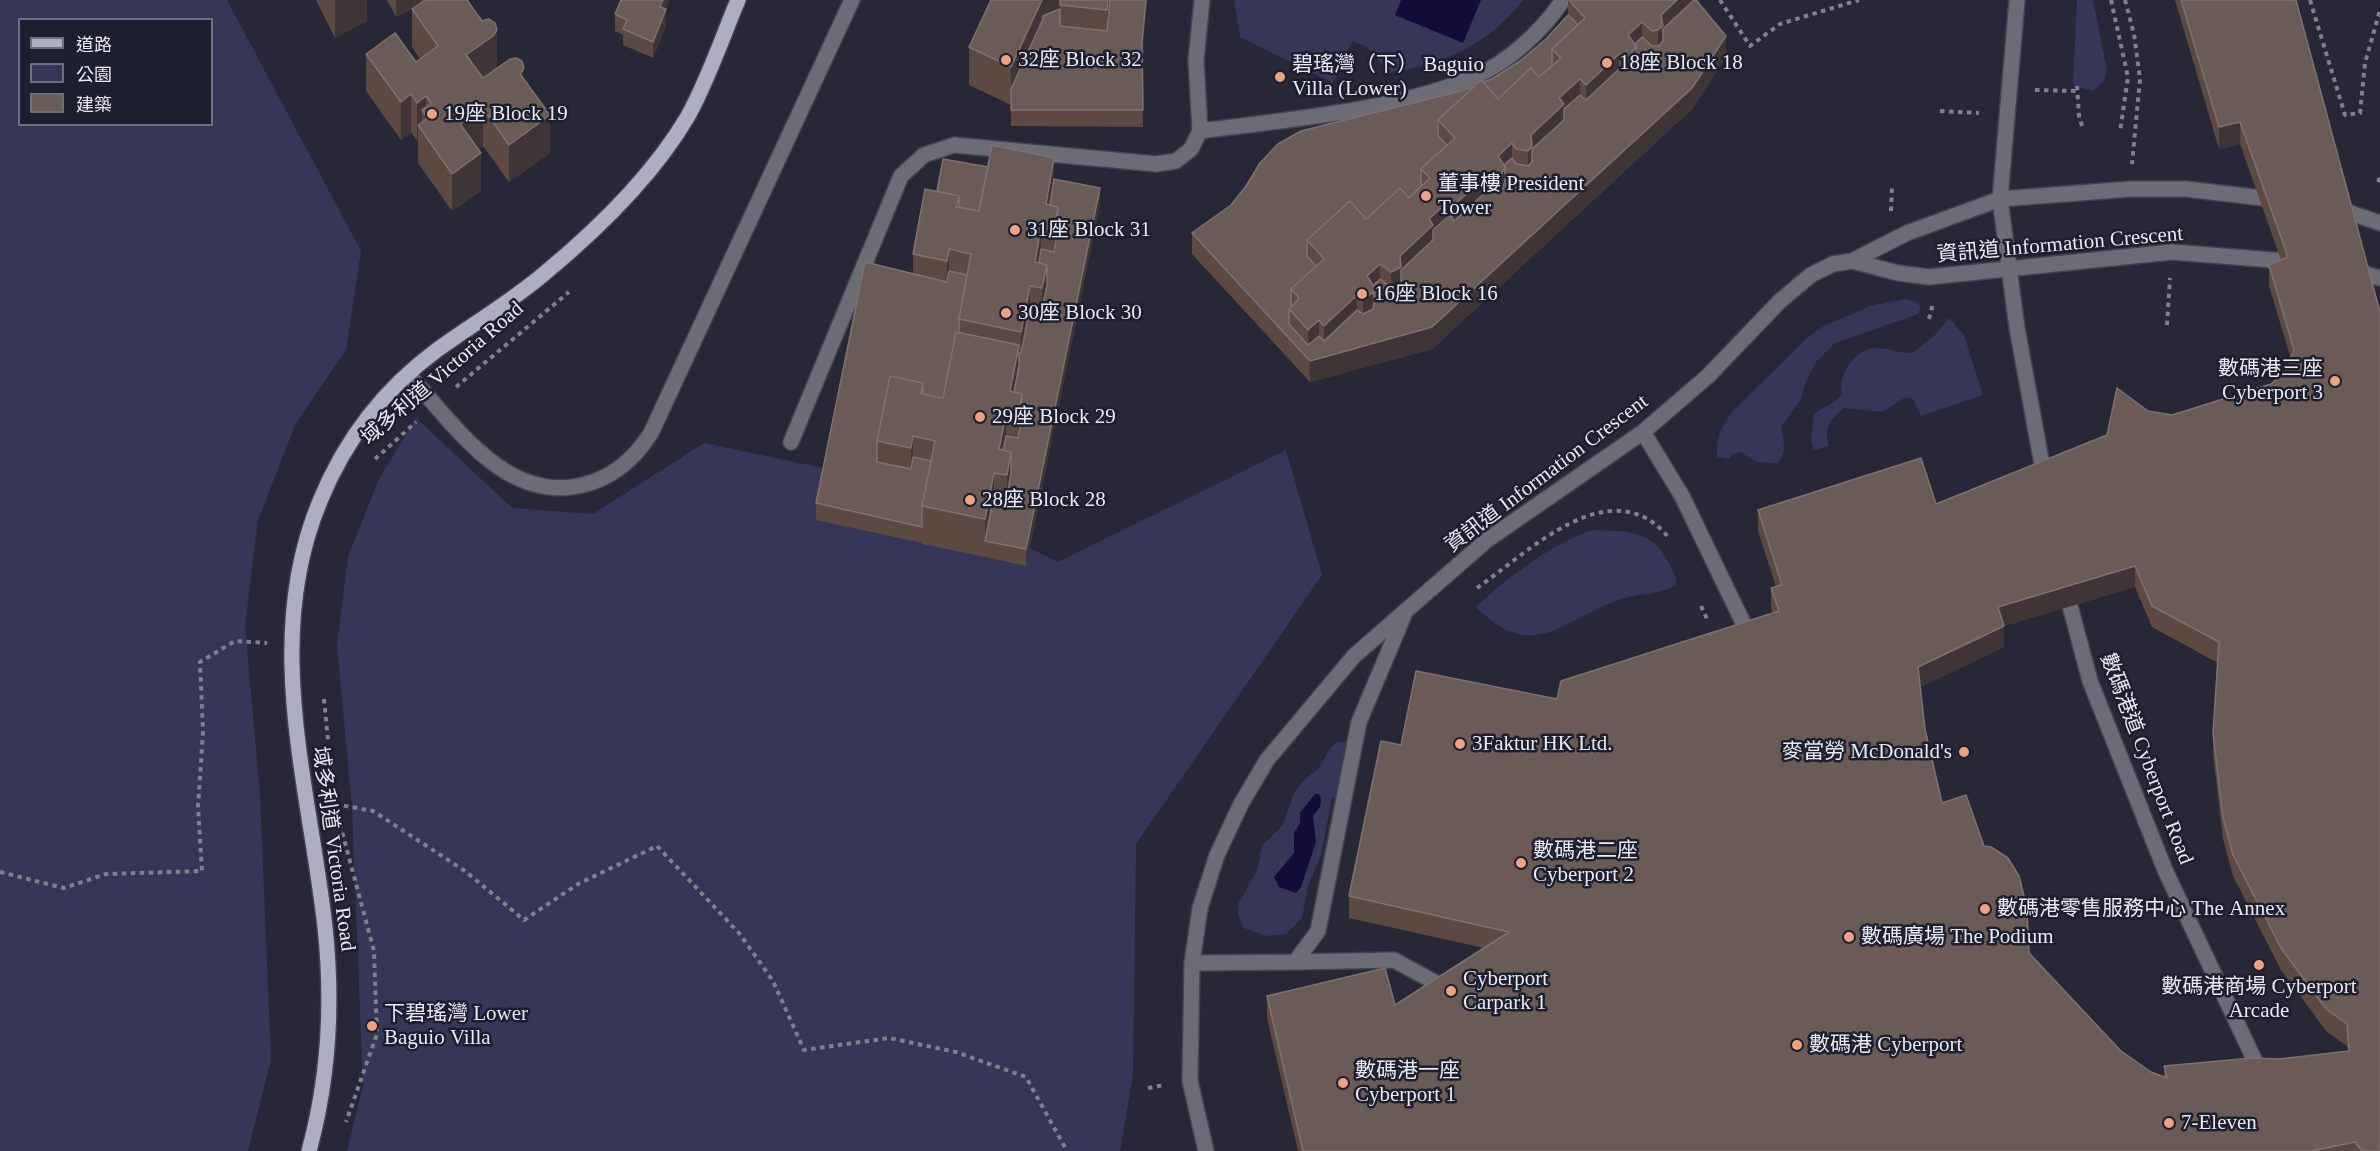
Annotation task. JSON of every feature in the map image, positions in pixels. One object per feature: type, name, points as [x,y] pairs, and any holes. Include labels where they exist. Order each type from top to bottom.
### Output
[{"type":"main road","name":"域多利道 Victoria Road","points":[[309,1151],[322,1094],[327,1058],[328,977],[325,926],[295,732],[290,662],[291,622],[296,581],[305,540],[321,499],[341,458],[375,407],[408,374],[547,272],[648,174],[688,115],[738,0]]},
{"type":"street","points":[[408,374],[468,438],[507,474],[535,486],[552,488],[592,483],[610,474],[641,448],[651,433],[852,0]]},
{"type":"street","points":[[791,442],[901,176],[924,155],[954,145],[1156,165],[1176,161],[1191,149],[1200,131],[1196,60],[1202,0]]},
{"type":"street","points":[[1200,131],[1336,112],[1427,93],[1474,77],[1496,66],[1524,44],[1552,16],[1563,0]]},
{"type":"street","points":[[2017,0],[2000,199],[2007,269],[2049,501]]},
{"type":"street","name":"資訊道 Information Crescent","points":[[1206,1151],[1190,1081],[1192,963],[1200,908],[1217,855],[1241,804],[1267,760],[1354,656],[1487,540],[1643,432],[1708,376],[1780,301],[1811,275],[1833,264],[1852,261],[1907,233],[2000,199],[2131,189],[2186,189],[2291,201]]},
{"type":"street","points":[[2324,204],[2380,223]]},
{"type":"street","name":"資訊道 Information Crescent","points":[[1852,261],[1898,273],[1929,277],[2172,252],[2312,264]]},
{"type":"street","points":[[2333,266],[2380,278]]},
{"type":"street","points":[[1643,432],[1682,496],[1752,641]]},
{"type":"street","name":"數碼港道 Cyberport Road","points":[[2062,570],[2090,681],[2161,859],[2241,1035],[2268,1087]]},
{"type":"street","points":[[1295,962],[1318,931],[1359,722],[1406,612]]},
{"type":"street","points":[[1192,963],[1394,960],[1451,991]]},
{"type":"path","points":[[1720,0],[1750,46],[1780,24],[1859,0]]},
{"type":"path","points":[[2111,0],[2128,77],[2120,132]]},
{"type":"path","points":[[2125,0],[2134,34],[2140,79],[2135,129]]},
{"type":"path","points":[[2310,0],[2345,115],[2360,112],[2365,63],[2380,10]]},
{"type":"path","points":[[2077,86],[2079,116],[2083,129]]},
{"type":"path","name":"域多利道 Victoria Road","points":[[370,466],[436,404],[578,283]]},
{"type":"path","points":[[1468,595],[1569,523],[1596,511],[1628,511],[1659,526],[1677,548]]},
{"type":"path","points":[[1699,600],[1708,621]]},
{"type":"path","points":[[0,872],[64,888],[106,874],[202,871],[198,807],[203,732],[200,662],[235,641],[267,643]]},
{"type":"path","name":"域多利道 Victoria Road","points":[[323,687],[329,746]]},
{"type":"path","name":"域多利道 Victoria Road","points":[[334,793],[374,951],[377,1034],[344,1130]]},
{"type":"path","points":[[335,804],[373,811],[465,871],[524,920],[578,884],[657,846],[746,943],[773,981],[804,1050],[889,1038],[956,1052],[1026,1077],[1067,1151]]},
{"type":"green space","points":[[0,0],[227,0],[361,251],[346,350],[296,423],[258,520],[245,625],[260,795],[271,1060],[248,1151],[0,1151]]},
{"type":"green space","points":[[1234,0],[1523,0],[1509,16],[1480,41],[1447,58],[1409,69],[1389,73],[1366,46],[1352,41],[1333,83],[1240,37]]},
{"type":"green space","points":[[2077,0],[2093,0],[2107,70],[2104,81],[2093,91],[2073,85]]},
{"type":"green space","points":[[1905,299],[1917,302],[1921,307],[1918,314],[1835,343],[1816,362],[1806,381],[1801,399],[1781,427],[1784,451],[1778,463],[1757,462],[1740,452],[1733,454],[1730,459],[1717,457],[1720,431],[1730,414],[1807,338],[1824,326],[1870,306]]},
{"type":"green space","points":[[1949,318],[1964,335],[1983,395],[1921,416],[1913,399],[1906,397],[1882,412],[1844,408],[1829,424],[1827,440],[1829,446],[1814,450],[1811,441],[1814,414],[1840,396],[1842,378],[1855,357],[1875,348],[1912,353],[1934,336]]},
{"type":"green space","points":[[416,418],[512,508],[593,514],[704,443],[899,484],[1058,562],[1286,450],[1322,575],[1136,844],[1133,1075],[1120,1151],[347,1151],[363,1086],[352,808],[337,645],[348,557],[379,479]]},
{"type":"green space","points":[[1592,530],[1637,534],[1654,543],[1669,563],[1676,579],[1676,585],[1662,591],[1618,600],[1562,627],[1546,633],[1530,635],[1514,633],[1496,624],[1476,607],[1502,584],[1545,553]]},
{"type":"green space","points":[[1338,742],[1345,742],[1348,748],[1338,797],[1332,798],[1321,855],[1308,886],[1302,918],[1286,934],[1266,936],[1244,928],[1238,916],[1238,904],[1257,871],[1262,846],[1283,825],[1293,795],[1302,782],[1320,767],[1330,748]]},
{"type":"shaded area","points":[[1401,0],[1481,0],[1463,43],[1395,15]]},
{"type":"shaded area","points":[[1315,794],[1319,794],[1321,801],[1319,809],[1313,816],[1316,842],[1301,887],[1296,893],[1279,887],[1274,877],[1294,853],[1294,833],[1300,823],[1300,813]]},
{"type":"building","points":[[425,0],[467,0],[482,21],[489,19],[495,23],[497,30],[493,36],[466,55],[483,78],[510,59],[516,58],[522,61],[524,68],[520,74],[550,115],[509,145],[483,108],[460,124],[481,153],[452,174],[418,125],[428,118],[422,110],[431,103],[426,96],[417,103],[411,94],[401,102],[366,54],[395,33],[416,62],[438,46],[412,9]]},
{"type":"building","points":[[621,0],[663,0],[660,7],[666,9],[653,42],[623,29],[627,20],[615,14]]},
{"type":"building","points":[[991,0],[1042,0],[1011,67],[969,47]]},
{"type":"building","points":[[1060,0],[1108,0],[1107,10],[1060,5]]},
{"type":"building","points":[[1110,0],[1146,0],[1142,41],[1143,110],[1011,110],[1011,89],[1043,16],[1060,9],[1060,26],[1107,31]]},
{"type":"building","points":[[1569,0],[1677,0],[1661,15],[1663,26],[1658,30],[1652,31],[1642,22],[1628,35],[1636,46],[1630,56],[1619,54],[1586,85],[1580,79],[1559,98],[1564,104],[1531,135],[1532,146],[1528,151],[1516,149],[1512,143],[1498,156],[1505,167],[1500,177],[1488,175],[1454,205],[1450,200],[1429,219],[1433,225],[1400,256],[1401,267],[1391,272],[1380,264],[1367,276],[1374,287],[1373,293],[1363,298],[1357,295],[1324,326],[1319,320],[1308,330],[1289,309],[1299,298],[1291,289],[1324,259],[1307,240],[1350,201],[1366,219],[1400,188],[1409,198],[1430,178],[1421,169],[1455,138],[1438,120],[1481,80],[1498,99],[1531,68],[1539,77],[1561,58],[1552,49],[1585,18]]},
{"type":"building","points":[[1694,0],[1726,36],[1692,88],[1432,327],[1310,361],[1192,233],[1231,205],[1260,163],[1278,144],[1301,131],[1475,86],[1438,120],[1438,136],[1447,145],[1421,169],[1422,185],[1409,198],[1400,188],[1366,219],[1350,201],[1307,240],[1307,256],[1316,266],[1291,289],[1292,306],[1289,309],[1289,324],[1308,345],[1319,336],[1324,341],[1357,310],[1363,314],[1373,309],[1373,286],[1380,279],[1391,287],[1401,283],[1401,270],[1433,240],[1433,230],[1450,215],[1454,221],[1488,190],[1500,192],[1505,182],[1504,165],[1512,158],[1516,164],[1528,166],[1532,162],[1532,149],[1564,120],[1564,109],[1580,95],[1586,100],[1619,69],[1630,72],[1636,62],[1635,44],[1642,37],[1652,46],[1658,46],[1663,41],[1663,29]]},
{"type":"building","points":[[2181,0],[2296,0],[2380,312],[2380,1151],[2362,1151],[2355,1142],[2311,1151],[1303,1151],[1267,996],[1385,968],[1395,1005],[1509,932],[1349,896],[1381,741],[1401,745],[1416,671],[1557,699],[1561,681],[1779,611],[1771,588],[1782,585],[1758,510],[1921,458],[1936,504],[2107,435],[2117,388],[2148,411],[2172,415],[2271,384],[2286,370],[2294,350],[2269,265],[2288,257],[2240,122],[2219,127]],"holes":[[[2135,566],[2152,606],[2219,642],[2213,733],[2223,818],[2233,855],[2281,948],[2326,1009],[2347,1024],[2349,1051],[2279,1059],[2252,1058],[2164,1066],[2167,1078],[2151,1072],[2121,1051],[2029,953],[2027,908],[2019,876],[2008,858],[1991,847],[1984,846],[1966,795],[1942,803],[1925,729],[1918,667],[2004,626],[1998,607]]]},
{"type":"building","points":[[1568,15],[1578,25],[1552,49],[1553,65],[1539,77],[1531,68],[1498,99],[1483,82],[1492,79],[1520,61],[1546,39]]},
{"type":"building","points":[[992,145],[1054,158],[1046,204],[1058,207],[1054,230],[1041,228],[1035,262],[1047,265],[1042,288],[1030,286],[1021,332],[959,319],[971,254],[949,249],[947,261],[913,254],[925,189],[959,196],[956,207],[979,211]]},
{"type":"building","points":[[943,159],[988,167],[979,211],[959,207],[959,196],[937,191]]},
{"type":"building","points":[[1054,179],[1100,188],[1026,549],[985,541],[994,494],[1007,496],[1011,473],[1011,452],[1003,450],[1006,436],[1018,438],[1022,415],[1022,394],[1014,392],[1019,353],[1021,353],[1030,307],[1042,309],[1047,286],[1047,265],[1039,263],[1041,249],[1054,252],[1058,228],[1058,207],[1050,205]]},
{"type":"building","points":[[865,262],[947,282],[949,271],[967,275],[959,319],[959,333],[956,332],[943,398],[923,394],[923,383],[890,376],[877,441],[877,462],[911,469],[913,457],[931,461],[922,506],[922,527],[816,503]]},
{"type":"building","points":[[956,332],[1019,345],[1010,391],[1022,394],[1018,417],[1006,415],[999,449],[1011,452],[1007,475],[994,473],[985,519],[922,506],[935,441],[913,436],[911,448],[877,441],[890,376],[923,383],[921,394],[943,398]]},
{"type":"place","name":"32座 Block 32","points":[[1006,60]]},
{"type":"place","name":"18座 Block 18","points":[[1607,63]]},
{"type":"place","name":"碧瑤灣（下） Baguio Villa (Lower)","points":[[1280,77]]},
{"type":"place","name":"19座 Block 19","points":[[432,114]]},
{"type":"place","name":"董事樓 President Tower","points":[[1426,196]]},
{"type":"place","name":"31座 Block 31","points":[[1015,230]]},
{"type":"place","name":"16座 Block 16","points":[[1362,294]]},
{"type":"place","name":"30座 Block 30","points":[[1006,313]]},
{"type":"place","name":"數碼港三座 Cyberport 3","points":[[2335,381]]},
{"type":"place","name":"29座 Block 29","points":[[980,417]]},
{"type":"place","name":"28座 Block 28","points":[[970,500]]},
{"type":"place","name":"3Faktur HK Ltd.","points":[[1460,744]]},
{"type":"place","name":"麥當勞 McDonald's","points":[[1964,752]]},
{"type":"place","name":"數碼港二座 Cyberport 2","points":[[1521,863]]},
{"type":"place","name":"數碼港零售服務中心 The Annex","points":[[1985,909]]},
{"type":"place","name":"數碼廣場 The Podium","points":[[1849,937]]},
{"type":"place","name":"數碼港商場 Cyberport Arcade","points":[[2259,965]]},
{"type":"place","name":"Cyberport Carpark 1","points":[[1451,991]]},
{"type":"place","name":"下碧瑤灣 Lower Baguio Villa","points":[[372,1026]]},
{"type":"place","name":"數碼港 Cyberport","points":[[1797,1045]]},
{"type":"place","name":"數碼港一座 Cyberport 1","points":[[1343,1083]]},
{"type":"place","name":"7-Eleven","points":[[2169,1123]]}]
